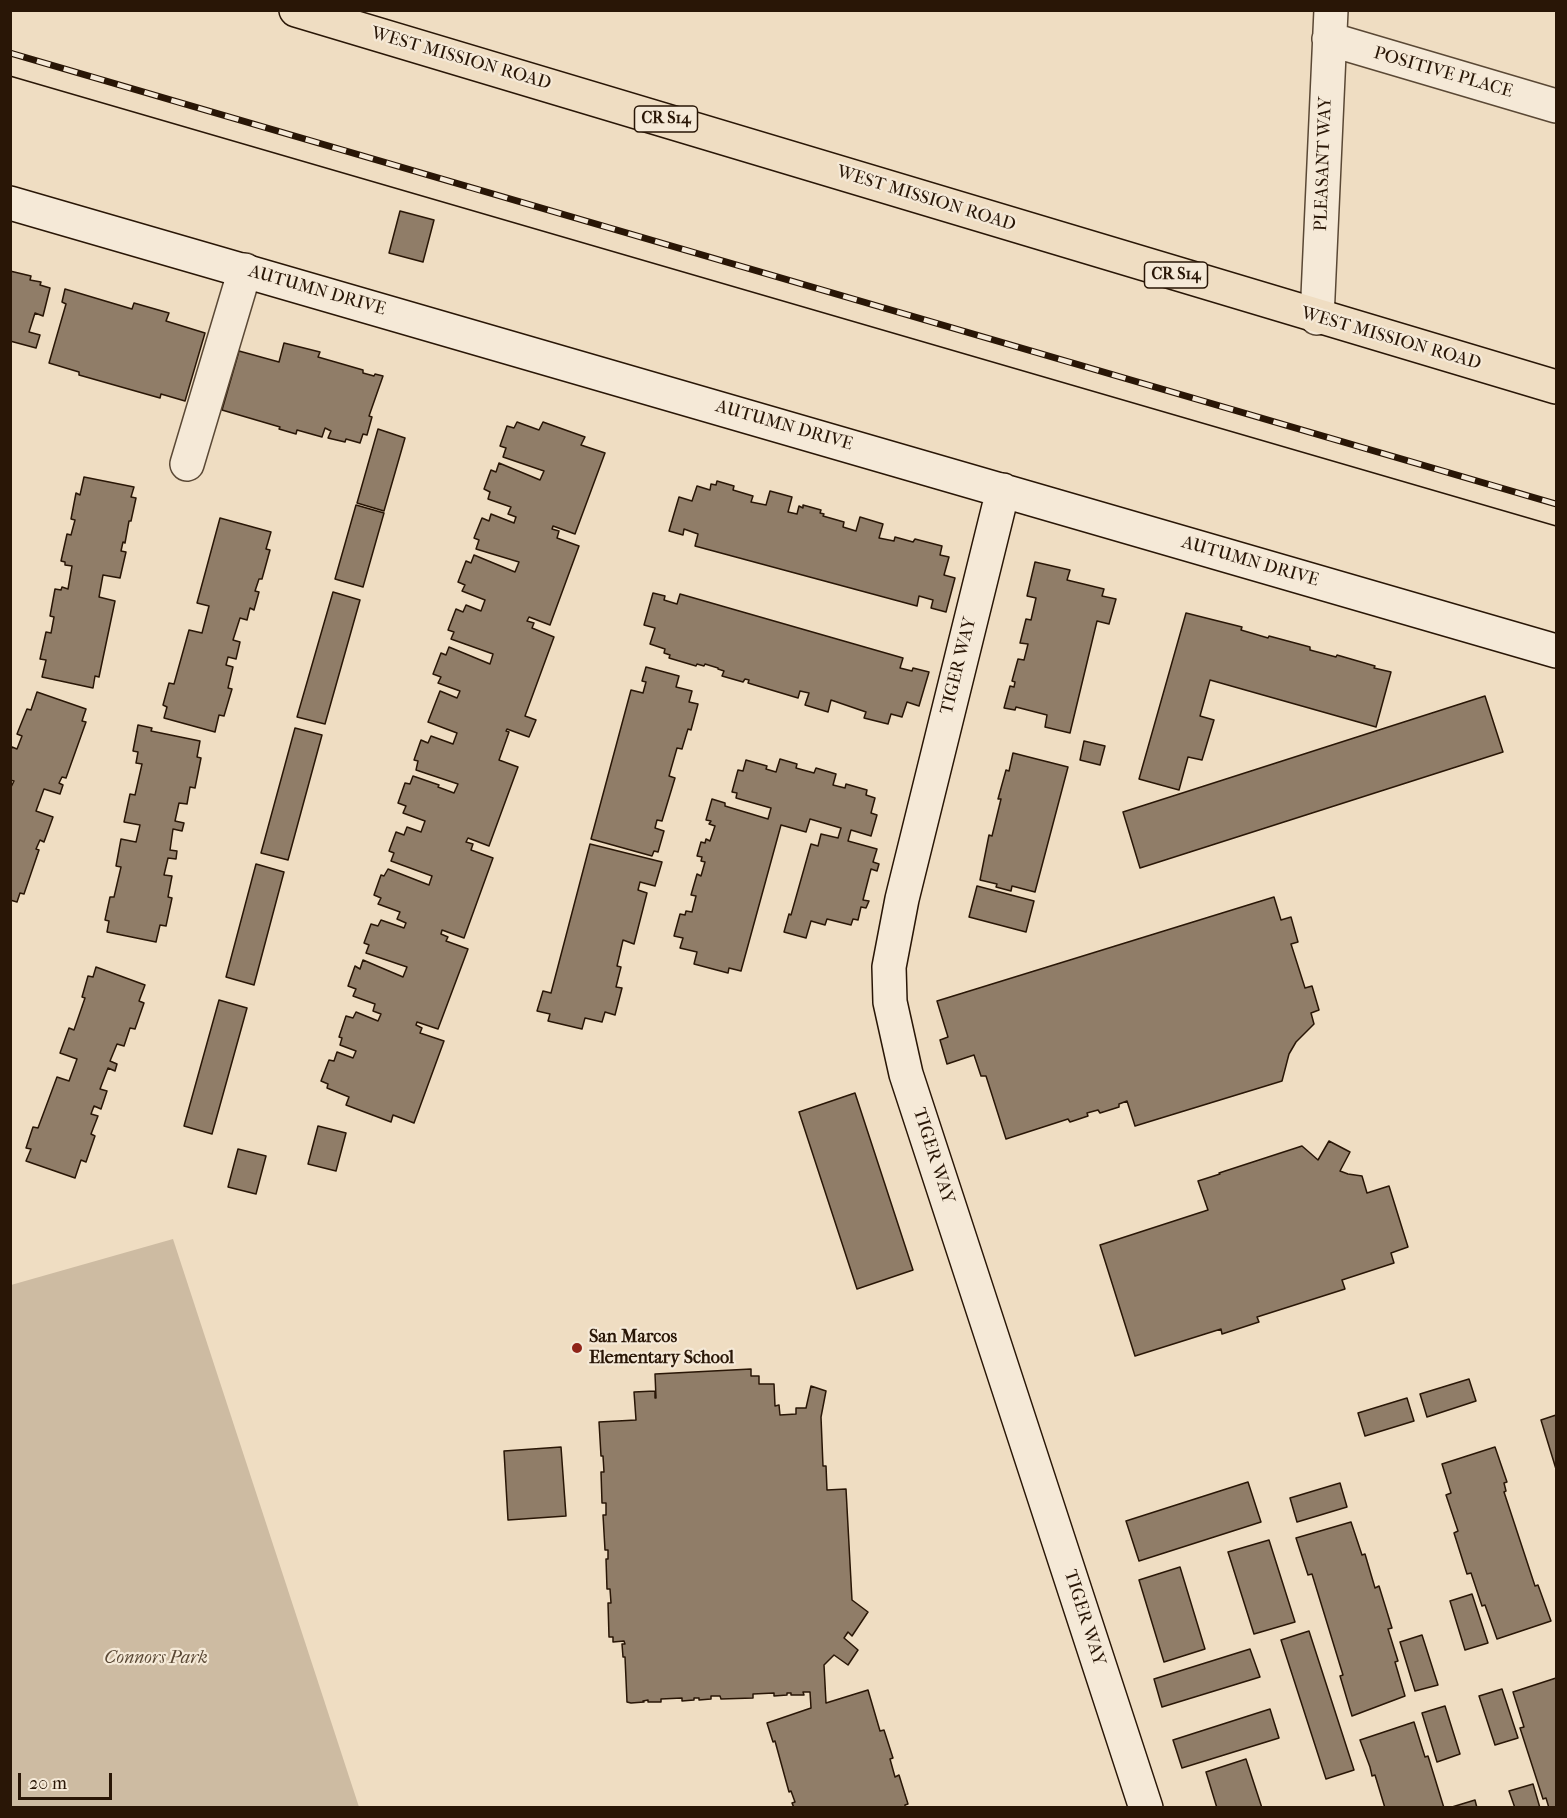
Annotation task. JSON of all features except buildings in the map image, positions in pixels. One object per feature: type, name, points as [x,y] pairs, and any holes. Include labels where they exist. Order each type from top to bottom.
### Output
[{"type":"main road","name":"WEST MISSION ROAD","points":[[296,10],[606,101],[1317,318],[1557,387]]},
{"type":"street","name":"PLEASANT WAY","points":[[1317,318],[1330,25]]},
{"type":"street","name":"POSITIVE PLACE","points":[[1330,25],[1557,106]]},
{"type":"street","name":"AUTUMN DRIVE","points":[[10,203],[1557,651]]},
{"type":"street","points":[[187,464],[245,270]]},
{"type":"street","name":"TIGER WAY","points":[[1003,490],[902,899],[889,967],[890,1002],[906,1074],[1146,1808]]},
{"type":"green space","name":"Connors Park","points":[[173,1239],[359,1807],[11,1807],[11,1285]]},
{"type":"tram line","points":[[10,76],[1556,526]]},
{"type":"railway","points":[[10,53],[1556,504]]},
{"type":"place","name":"San Marcos Elementary School","points":[[577,1348]]}]
